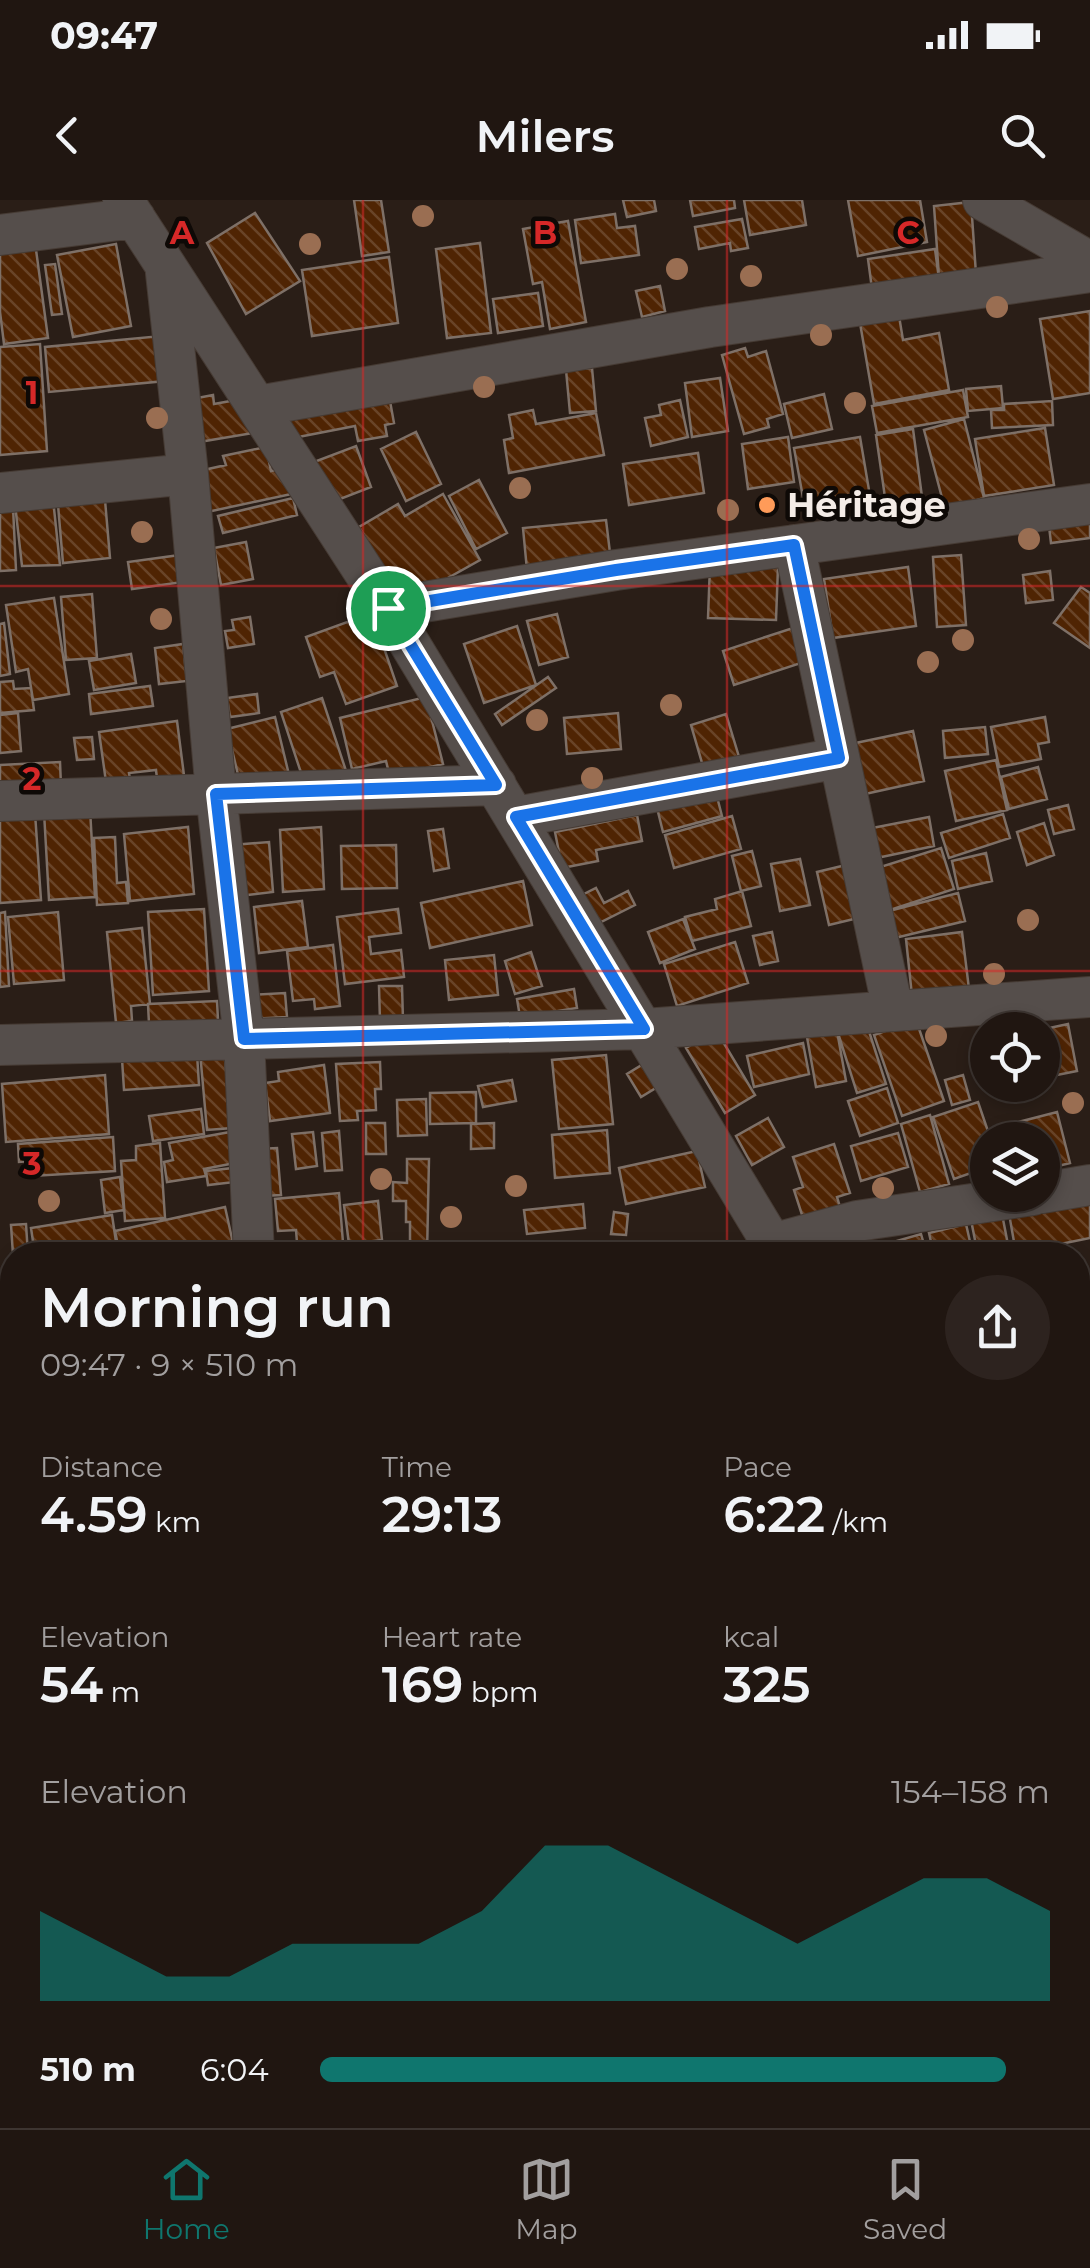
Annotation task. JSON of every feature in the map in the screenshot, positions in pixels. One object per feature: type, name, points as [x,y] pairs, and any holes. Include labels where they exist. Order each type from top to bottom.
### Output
[{"type":"street","points":[[983,200],[1090,262]]},
{"type":"street","points":[[0,234],[128,209],[388,608],[771,1242]]},
{"type":"street","points":[[165,266],[244,1039],[253,1242]]},
{"type":"street","points":[[258,406],[710,328],[1090,272]]},
{"type":"street","points":[[0,493],[188,474]]},
{"type":"street","points":[[388,608],[616,570],[1090,504]]},
{"type":"street","points":[[794,545],[893,1010]]},
{"type":"street","points":[[0,801],[216,794],[506,801],[839,758]]},
{"type":"street","points":[[0,1046],[644,1029],[1090,997]]},
{"type":"street","points":[[1060,1190],[1090,1185]]},
{"type":"street","points":[[796,1242],[858,1221],[970,1204]]},
{"type":"building","points":[[354,200],[381,200],[389,252],[362,256]]},
{"type":"building","points":[[623,200],[654,200],[656,211],[627,217]]},
{"type":"building","points":[[690,200],[734,200],[735,208],[693,216]]},
{"type":"building","points":[[744,200],[802,200],[806,225],[750,235]]},
{"type":"building","points":[[848,200],[920,200],[927,242],[858,256]]},
{"type":"building","points":[[971,202],[976,274],[939,277],[934,206]]},
{"type":"building","points":[[255,213],[300,281],[246,314],[207,243]]},
{"type":"building","points":[[615,214],[617,228],[635,226],[639,255],[581,263],[575,220]]},
{"type":"building","points":[[742,219],[748,248],[731,251],[730,243],[699,249],[695,227]]},
{"type":"building","points":[[568,221],[586,322],[550,329],[542,282],[533,284],[523,229]]},
{"type":"building","points":[[34,235],[48,338],[4,344],[0,240]]},
{"type":"building","points":[[480,243],[491,333],[447,338],[436,249]]},
{"type":"building","points":[[116,244],[131,326],[73,337],[57,255]]},
{"type":"building","points":[[935,249],[939,279],[872,289],[868,259]]},
{"type":"building","points":[[389,257],[398,323],[312,336],[302,270]]},
{"type":"building","points":[[55,264],[62,314],[52,315],[45,265]]},
{"type":"building","points":[[660,286],[665,311],[642,317],[636,291]]},
{"type":"building","points":[[538,293],[543,326],[498,333],[493,299]]},
{"type":"building","points":[[1090,311],[1090,393],[1053,399],[1040,319]]},
{"type":"building","points":[[899,316],[903,340],[939,333],[949,390],[874,404],[860,323]]},
{"type":"building","points":[[161,336],[165,381],[49,392],[45,347]]},
{"type":"building","points":[[40,344],[47,451],[0,455],[0,347]]},
{"type":"building","points":[[745,348],[748,357],[766,351],[783,414],[767,419],[769,427],[744,434],[722,355]]},
{"type":"building","points":[[592,368],[596,411],[570,413],[566,370]]},
{"type":"building","points":[[720,378],[728,431],[692,437],[685,383]]},
{"type":"building","points":[[1001,386],[1003,408],[968,411],[966,389]]},
{"type":"building","points":[[388,390],[394,423],[385,425],[387,436],[358,441],[355,426],[288,439],[283,410]]},
{"type":"building","points":[[963,390],[968,417],[877,433],[872,406]]},
{"type":"building","points":[[824,394],[832,429],[792,438],[784,404]]},
{"type":"building","points":[[213,395],[214,404],[247,398],[253,433],[199,442],[192,399]]},
{"type":"building","points":[[680,400],[688,437],[651,446],[645,418],[661,415],[659,405]]},
{"type":"building","points":[[1052,401],[1053,425],[992,428],[991,410],[1004,410],[1004,404]]},
{"type":"building","points":[[533,410],[536,424],[596,413],[604,455],[509,473],[504,440],[513,438],[509,415]]},
{"type":"building","points":[[964,419],[984,498],[945,509],[924,430]]},
{"type":"building","points":[[1045,428],[1054,485],[984,496],[975,439]]},
{"type":"building","points":[[913,429],[924,512],[888,518],[876,435]]},
{"type":"building","points":[[416,432],[441,484],[406,501],[381,449]]},
{"type":"building","points":[[788,437],[794,482],[748,489],[742,444]]},
{"type":"building","points":[[860,437],[871,502],[806,514],[794,448]]},
{"type":"building","points":[[356,446],[371,487],[330,503],[314,462]]},
{"type":"building","points":[[266,447],[271,471],[291,467],[296,493],[207,512],[199,471],[226,465],[223,456]]},
{"type":"building","points":[[698,453],[704,493],[629,505],[623,464]]},
{"type":"building","points":[[479,480],[507,533],[476,549],[449,496]]},
{"type":"building","points":[[443,494],[480,560],[403,603],[359,527],[398,504],[405,516]]},
{"type":"building","points":[[293,498],[297,515],[223,533],[218,516]]},
{"type":"building","points":[[53,499],[60,565],[22,566],[15,504]]},
{"type":"building","points":[[105,500],[110,558],[63,563],[58,505]]},
{"type":"building","points":[[13,507],[16,570],[0,571],[0,508]]},
{"type":"building","points":[[606,520],[611,561],[527,570],[523,528]]},
{"type":"building","points":[[1090,520],[1090,538],[1051,543],[1049,526]]},
{"type":"building","points":[[246,542],[253,579],[221,585],[214,548]]},
{"type":"building","points":[[180,555],[183,582],[132,589],[128,562]]},
{"type":"building","points":[[961,555],[966,625],[937,627],[933,557]]},
{"type":"building","points":[[710,565],[778,567],[776,620],[708,618]]},
{"type":"building","points":[[908,567],[916,626],[833,638],[824,579]]},
{"type":"building","points":[[1050,571],[1053,600],[1026,603],[1023,575]]},
{"type":"building","points":[[1081,587],[1090,593],[1090,648],[1054,623]]},
{"type":"building","points":[[92,594],[97,658],[66,660],[61,597]]},
{"type":"building","points":[[54,598],[69,694],[33,700],[28,669],[16,672],[6,605]]},
{"type":"building","points":[[372,613],[397,686],[346,704],[334,672],[320,677],[306,637]]},
{"type":"building","points":[[557,614],[568,657],[539,665],[527,621]]},
{"type":"building","points":[[250,617],[254,644],[228,648],[225,631],[234,630],[232,620]]},
{"type":"building","points":[[4,623],[10,674],[0,676],[0,624]]},
{"type":"building","points":[[517,626],[536,685],[484,703],[464,644]]},
{"type":"building","points":[[796,627],[807,661],[734,685],[723,651]]},
{"type":"building","points":[[183,644],[187,681],[159,684],[155,648]]},
{"type":"building","points":[[131,654],[136,683],[94,690],[89,661]]},
{"type":"building","points":[[548,677],[556,688],[502,725],[495,714]]},
{"type":"building","points":[[13,681],[14,689],[31,688],[34,710],[0,713],[0,682]]},
{"type":"building","points":[[150,686],[153,706],[91,714],[89,694]]},
{"type":"building","points":[[257,694],[259,713],[230,717],[227,698]]},
{"type":"building","points":[[426,697],[443,764],[390,777],[386,761],[352,769],[340,718]]},
{"type":"building","points":[[322,698],[348,777],[307,791],[281,712]]},
{"type":"building","points":[[18,713],[21,751],[0,753],[0,715]]},
{"type":"building","points":[[618,713],[621,749],[567,754],[564,718]]},
{"type":"building","points":[[726,714],[743,770],[707,780],[691,725]]},
{"type":"building","points":[[275,717],[290,779],[242,791],[227,729]]},
{"type":"building","points":[[1045,717],[1049,742],[1038,744],[1041,759],[999,767],[991,727]]},
{"type":"building","points":[[177,721],[186,791],[159,795],[156,770],[129,773],[131,785],[107,789],[99,732]]},
{"type":"building","points":[[985,727],[988,754],[945,758],[943,731]]},
{"type":"building","points":[[913,731],[924,781],[856,796],[846,745]]},
{"type":"building","points":[[92,737],[94,759],[77,760],[74,738]]},
{"type":"building","points":[[996,760],[1007,810],[956,821],[945,771]]},
{"type":"building","points":[[60,762],[61,786],[0,789],[0,765]]},
{"type":"building","points":[[1038,767],[1047,799],[1009,809],[1001,777]]},
{"type":"building","points":[[716,793],[722,816],[663,832],[657,808]]},
{"type":"building","points":[[1068,805],[1074,829],[1054,834],[1048,810]]},
{"type":"building","points":[[90,809],[95,897],[49,900],[44,812]]},
{"type":"building","points":[[35,813],[41,900],[0,903],[0,815]]},
{"type":"building","points":[[1003,814],[1010,838],[949,858],[941,833]]},
{"type":"building","points":[[637,815],[642,841],[596,850],[598,861],[562,868],[555,832]]},
{"type":"building","points":[[732,816],[741,849],[674,868],[665,835]]},
{"type":"building","points":[[929,817],[934,846],[872,859],[867,829]]},
{"type":"building","points":[[1044,823],[1054,855],[1027,865],[1017,832]]},
{"type":"building","points":[[188,827],[194,894],[130,901],[124,834]]},
{"type":"building","points":[[321,827],[324,889],[283,892],[280,830]]},
{"type":"building","points":[[443,829],[449,868],[434,871],[428,831]]},
{"type":"building","points":[[115,837],[117,883],[126,882],[128,903],[97,905],[94,838]]},
{"type":"building","points":[[269,842],[273,892],[238,896],[233,845]]},
{"type":"building","points":[[396,845],[397,888],[342,889],[341,846]]},
{"type":"building","points":[[941,848],[954,889],[890,910],[877,868]]},
{"type":"building","points":[[752,851],[761,886],[741,891],[732,856]]},
{"type":"building","points":[[986,853],[992,881],[958,889],[952,861]]},
{"type":"building","points":[[800,859],[810,905],[780,911],[771,864]]},
{"type":"building","points":[[850,864],[862,917],[829,925],[817,872]]},
{"type":"building","points":[[523,881],[532,925],[430,948],[421,903]]},
{"type":"building","points":[[596,888],[604,903],[628,891],[635,905],[597,924],[582,895]]},
{"type":"building","points":[[742,891],[751,926],[692,941],[685,917],[717,909],[715,899]]},
{"type":"building","points":[[958,893],[965,921],[895,938],[889,911]]},
{"type":"building","points":[[302,901],[308,947],[259,953],[254,907]]},
{"type":"building","points":[[204,909],[209,991],[153,995],[148,912]]},
{"type":"building","points":[[398,909],[401,933],[369,937],[371,954],[401,950],[404,977],[345,984],[337,917]]},
{"type":"building","points":[[5,912],[9,986],[0,987],[0,913]]},
{"type":"building","points":[[58,912],[64,980],[14,984],[8,917]]},
{"type":"building","points":[[683,919],[695,949],[660,963],[648,932]]},
{"type":"building","points":[[142,928],[150,1004],[131,1006],[132,1021],[116,1023],[107,932]]},
{"type":"building","points":[[772,932],[778,961],[760,965],[753,936]]},
{"type":"building","points":[[962,932],[969,989],[912,996],[906,939]]},
{"type":"building","points":[[735,942],[748,983],[677,1006],[664,964]]},
{"type":"building","points":[[333,945],[340,1006],[315,1009],[314,999],[293,1001],[287,951]]},
{"type":"building","points":[[531,952],[542,986],[515,994],[505,961]]},
{"type":"building","points":[[494,955],[498,995],[449,1000],[445,960]]},
{"type":"building","points":[[379,986],[402,986],[403,1020],[380,1021]]},
{"type":"building","points":[[574,989],[577,1008],[520,1017],[517,999]]},
{"type":"building","points":[[285,993],[287,1017],[251,1019],[249,995]]},
{"type":"building","points":[[217,1001],[218,1020],[149,1024],[148,1004]]},
{"type":"building","points":[[916,1020],[944,1101],[902,1116],[874,1035]]},
{"type":"building","points":[[866,1022],[886,1084],[857,1093],[837,1030]]},
{"type":"building","points":[[1068,1024],[1077,1071],[1060,1074],[1060,1026]]},
{"type":"building","points":[[716,1030],[755,1095],[725,1113],[686,1048]]},
{"type":"building","points":[[837,1031],[846,1081],[816,1087],[807,1037]]},
{"type":"building","points":[[803,1043],[809,1074],[754,1087],[747,1056]]},
{"type":"building","points":[[224,1050],[232,1128],[207,1130],[200,1052]]},
{"type":"building","points":[[197,1054],[199,1085],[124,1090],[122,1059]]},
{"type":"building","points":[[606,1055],[613,1124],[559,1129],[552,1060]]},
{"type":"building","points":[[380,1062],[381,1089],[375,1089],[376,1110],[357,1111],[358,1120],[340,1121],[336,1064]]},
{"type":"building","points":[[645,1063],[659,1086],[641,1097],[627,1074]]},
{"type":"building","points":[[324,1065],[330,1113],[270,1121],[265,1083],[279,1081],[278,1072]]},
{"type":"building","points":[[105,1075],[109,1134],[6,1142],[2,1084]]},
{"type":"building","points":[[963,1075],[970,1100],[952,1105],[945,1080]]},
{"type":"building","points":[[512,1080],[516,1101],[483,1107],[478,1086]]},
{"type":"building","points":[[887,1088],[898,1123],[860,1136],[848,1101]]},
{"type":"building","points":[[476,1092],[476,1123],[430,1124],[430,1093]]},
{"type":"building","points":[[426,1099],[427,1135],[398,1136],[397,1100]]},
{"type":"building","points":[[978,1102],[985,1122],[970,1122],[970,1173],[954,1179],[933,1117]]},
{"type":"building","points":[[201,1109],[204,1134],[153,1141],[149,1116]]},
{"type":"building","points":[[1057,1112],[1060,1122],[1018,1122]]},
{"type":"building","points":[[930,1115],[949,1184],[920,1192],[901,1124]]},
{"type":"building","points":[[768,1118],[784,1147],[752,1165],[736,1136]]},
{"type":"building","points":[[366,1123],[385,1123],[386,1154],[366,1154]]},
{"type":"building","points":[[494,1123],[494,1148],[471,1149],[471,1124]]},
{"type":"building","points":[[1060,1124],[1070,1163],[1060,1166]]},
{"type":"building","points":[[607,1130],[610,1173],[555,1178],[552,1135]]},
{"type":"building","points":[[339,1131],[342,1170],[325,1171],[322,1133]]},
{"type":"building","points":[[230,1132],[235,1163],[204,1169],[206,1176],[167,1182],[164,1162],[173,1160],[169,1143]]},
{"type":"building","points":[[313,1132],[317,1166],[296,1169],[292,1134]]},
{"type":"building","points":[[898,1133],[908,1167],[861,1181],[851,1146]]},
{"type":"building","points":[[113,1137],[115,1171],[32,1176],[31,1161],[19,1162],[18,1144]]},
{"type":"building","points":[[160,1143],[165,1218],[125,1221],[121,1161],[136,1160],[136,1146]]},
{"type":"building","points":[[834,1144],[850,1193],[837,1197],[840,1207],[803,1218],[794,1190],[803,1187],[793,1157]]},
{"type":"building","points":[[277,1148],[281,1195],[263,1196],[259,1149]]},
{"type":"building","points":[[697,1151],[705,1187],[626,1204],[619,1168]]},
{"type":"building","points":[[407,1159],[429,1159],[427,1242],[410,1242],[406,1201],[393,1201],[393,1182],[407,1183]]},
{"type":"building","points":[[233,1168],[235,1182],[208,1185],[206,1171]]},
{"type":"building","points":[[120,1177],[124,1210],[105,1213],[101,1180]]},
{"type":"building","points":[[339,1193],[343,1242],[297,1242],[296,1230],[278,1231],[275,1199]]},
{"type":"building","points":[[1090,1193],[1090,1238],[1014,1242],[1009,1212],[1060,1212],[1060,1198]]},
{"type":"building","points":[[378,1201],[382,1240],[349,1242],[344,1205]]},
{"type":"building","points":[[583,1204],[585,1228],[527,1234],[524,1210]]},
{"type":"building","points":[[225,1207],[233,1242],[117,1242],[115,1231]]},
{"type":"building","points":[[614,1212],[628,1214],[626,1235],[611,1234]]},
{"type":"building","points":[[1002,1214],[1007,1242],[975,1242],[971,1220]]},
{"type":"building","points":[[112,1215],[116,1242],[33,1242],[31,1228]]},
{"type":"building","points":[[26,1224],[27,1242],[12,1242],[11,1225]]},
{"type":"building","points":[[966,1224],[970,1242],[931,1242],[929,1233]]},
{"type":"building","points":[[921,1234],[923,1242],[893,1242]]},
{"type":"place","name":"Héritage","points":[[767,505]]},
{"type":"route","points":[[794,545],[839,758],[516,817],[644,1029],[244,1039],[216,794],[496,785],[388,608],[794,545]]}]
